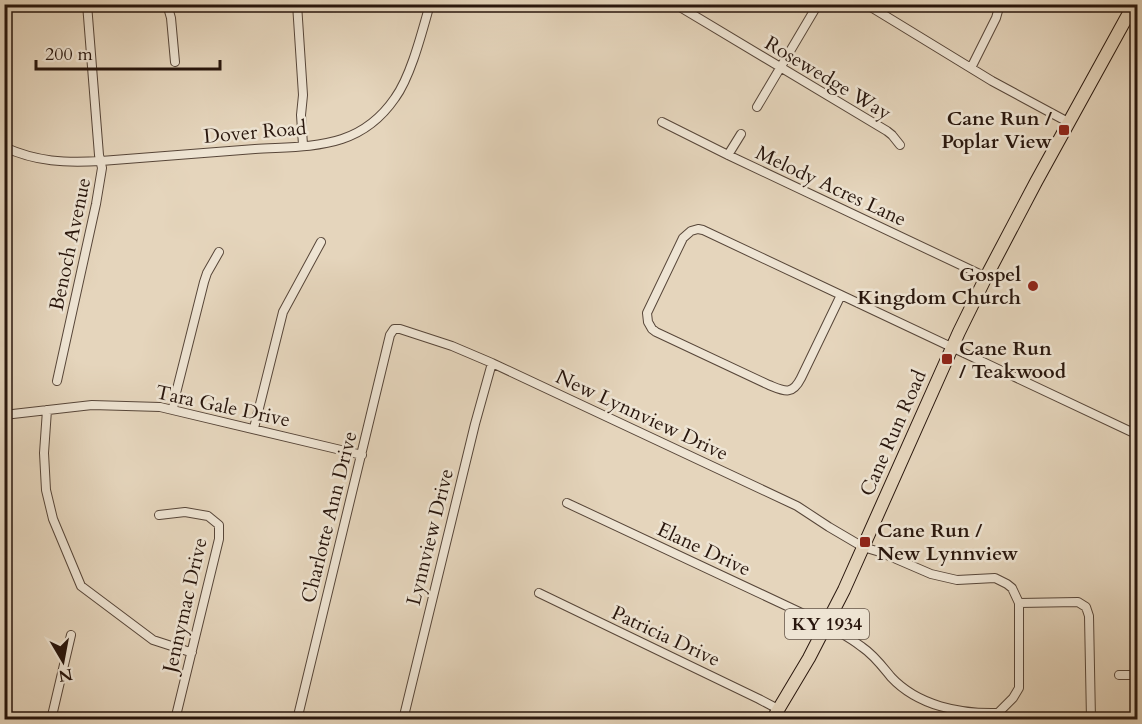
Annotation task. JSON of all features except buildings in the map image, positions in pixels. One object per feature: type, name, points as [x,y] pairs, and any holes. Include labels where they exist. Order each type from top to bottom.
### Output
[{"type":"highway","name":"Cane Run Road","points":[[775,714],[809,658],[844,590],[986,277],[1132,5]]},
{"type":"street","name":"Benoch Avenue","points":[[57,381],[90,237],[102,168],[99,155],[87,4]]},
{"type":"street","points":[[167,4],[171,18],[175,62]]},
{"type":"street","points":[[297,4],[303,94],[301,122],[303,145]]},
{"type":"street","name":"Dover Road","points":[[4,147],[52,161],[101,161],[303,145],[334,141],[353,135],[370,125],[383,113],[403,85],[430,4]]},
{"type":"street","name":"Rosewedge Way","points":[[675,4],[886,131],[900,146]]},
{"type":"street","points":[[757,107],[818,4]]},
{"type":"street","points":[[866,4],[971,68],[1068,122]]},
{"type":"street","points":[[971,68],[996,18],[1000,4]]},
{"type":"street","name":"Melody Acres Lane","points":[[662,122],[986,277]]},
{"type":"street","points":[[728,155],[741,134]]},
{"type":"street","points":[[841,296],[798,384],[789,391],[769,385],[657,332],[649,325],[647,317],[649,308],[683,238],[694,230],[703,230],[1137,435]]},
{"type":"street","points":[[254,428],[283,312],[321,242]]},
{"type":"street","points":[[174,409],[204,282],[219,252]]},
{"type":"street","name":"Charlotte Ann Drive","points":[[297,720],[390,334],[394,329],[400,329]]},
{"type":"street","name":"New Lynnview Drive","points":[[400,329],[452,346],[492,363],[797,506],[829,528],[863,547],[946,578],[957,580],[988,577],[1001,580],[1012,588],[1019,603]]},
{"type":"street","name":"Lynnview Drive","points":[[403,720],[472,434],[492,363]]},
{"type":"street","name":"Tara Gale Drive","points":[[4,415],[110,405],[160,407],[362,454]]},
{"type":"street","points":[[47,410],[44,453],[46,490],[53,519],[81,586],[153,640],[192,652]]},
{"type":"street","name":"Elane Drive","points":[[567,503],[826,625],[861,646],[874,656],[892,678],[910,692],[928,701],[946,708],[998,716]]},
{"type":"street","name":"Jennymac Drive","points":[[159,515],[185,512],[208,516],[219,525],[219,539],[175,720]]},
{"type":"street","name":"Patricia Drive","points":[[539,593],[759,699],[775,714]]},
{"type":"street","points":[[998,716],[1019,688],[1019,603],[1078,602],[1086,607],[1089,616],[1091,720]]},
{"type":"street","points":[[51,720],[71,635]]},
{"type":"street","points":[[1119,675],[1137,675]]},
{"type":"place","name":"Cane Run / Poplar View","points":[[1064,130]]},
{"type":"place","name":"Gospel Kingdom Church","points":[[1033,286]]},
{"type":"place","name":"Cane Run / Teakwood","points":[[947,359]]},
{"type":"place","name":"Cane Run / New Lynnview","points":[[865,542]]}]
